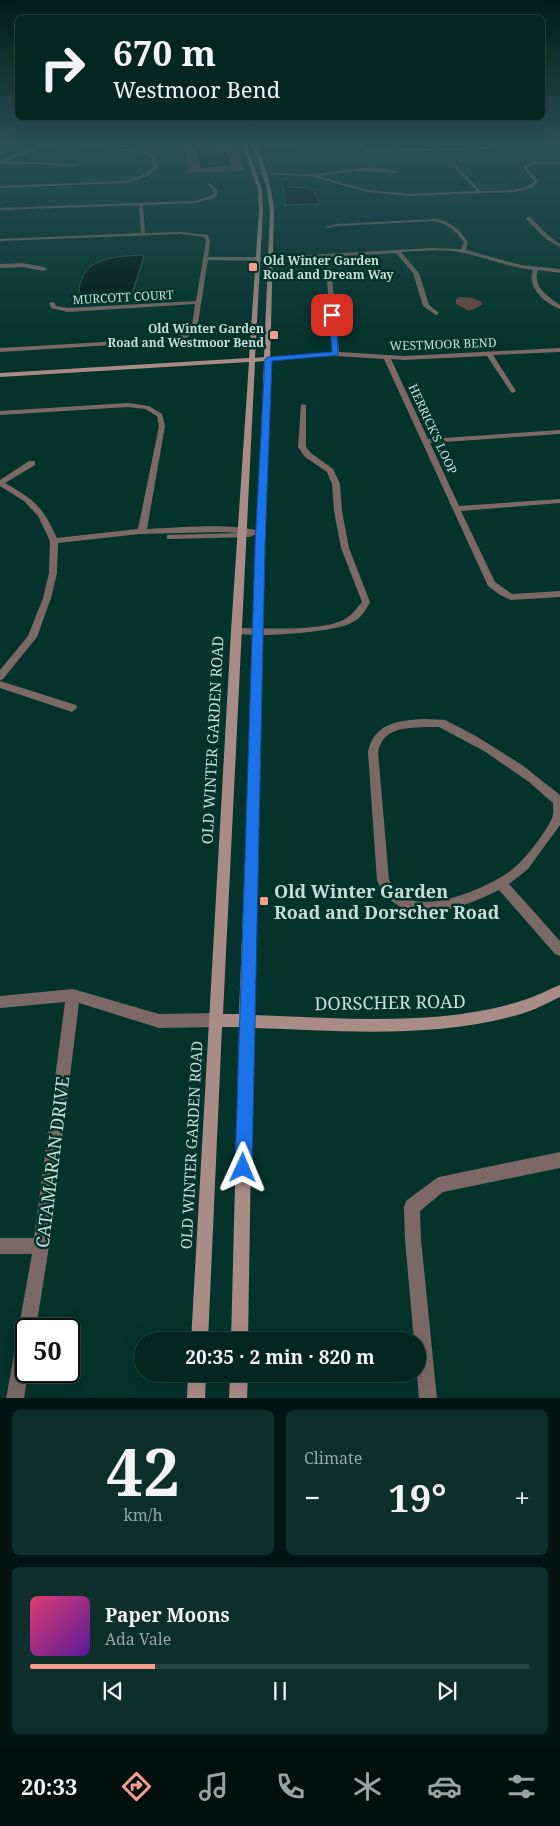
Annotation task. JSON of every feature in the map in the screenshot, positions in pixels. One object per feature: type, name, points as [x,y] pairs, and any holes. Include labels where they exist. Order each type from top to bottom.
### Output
[{"type":"main road","name":"OLD WINTER GARDEN ROAD","points":[[199,1332],[236,631],[261,209]]},
{"type":"main road","points":[[240,1332],[246,1021],[260,534],[268,359],[272,209]]},
{"type":"main road","points":[[0,375],[268,359]]},
{"type":"main road","name":"DORSCHER ROAD","points":[[216,1020],[423,1024],[497,1015],[545,999],[560,991]]},
{"type":"main road","points":[[196,1398],[197,1382]]},
{"type":"main road","points":[[238,1398],[239,1382]]},
{"type":"street","points":[[141,209],[143,234]]},
{"type":"street","points":[[528,218],[548,238],[560,246]]},
{"type":"street","points":[[328,227],[436,220],[455,226],[466,242],[463,251]]},
{"type":"street","points":[[0,240],[180,232],[206,236],[208,241],[194,329],[186,336],[174,340],[0,350]]},
{"type":"street","points":[[205,258],[270,259],[431,249],[463,251],[536,269],[560,271]]},
{"type":"street","points":[[397,251],[416,273],[426,306],[436,313]]},
{"type":"street","points":[[327,256],[336,354]]},
{"type":"street","points":[[0,266],[22,265],[44,269]]},
{"type":"street","points":[[536,269],[532,275],[532,282],[550,301],[560,306]]},
{"type":"street","name":"MURCOTT COURT","points":[[52,303],[53,307],[68,310],[199,302]]},
{"type":"street","name":"WESTMOOR BEND","points":[[268,359],[336,354],[387,358],[560,350]]},
{"type":"street","points":[[489,354],[513,391]]},
{"type":"street","name":"HERRICK'S LOOP","points":[[387,358],[492,584],[511,597],[560,594]]},
{"type":"street","points":[[236,631],[323,628],[344,623],[358,615],[366,602],[345,548],[338,511],[336,484],[330,471],[308,455],[302,448],[303,404]]},
{"type":"street","points":[[0,413],[128,405],[147,407],[160,415],[162,426],[142,532]]},
{"type":"street","points":[[424,441],[560,432]]},
{"type":"street","points":[[0,677],[32,637],[47,598],[53,573],[54,541],[42,515],[27,499],[0,483],[32,463]]},
{"type":"street","points":[[457,509],[560,501]]},
{"type":"street","points":[[54,541],[96,534],[142,532],[169,537],[243,533],[260,534]]},
{"type":"street","points":[[0,684],[72,708]]},
{"type":"street","points":[[441,723],[461,733],[541,784],[559,801],[558,817],[539,846],[520,870],[501,884],[440,906],[418,908],[391,896],[382,881],[373,752],[376,740],[389,729],[413,724],[441,723]]},
{"type":"street","points":[[501,884],[560,950]]},
{"type":"street","points":[[0,1002],[73,995],[159,1021],[216,1020]]},
{"type":"street","name":"CATAMARAN DRIVE","points":[[28,1318],[41,1246],[73,995]]},
{"type":"street","points":[[428,1398],[413,1240],[412,1207],[439,1185],[560,1160]]},
{"type":"street","points":[[0,1246],[41,1246]]},
{"type":"street","name":"CATAMARAN DRIVE","points":[[15,1398],[17,1383]]},
{"type":"shaded area","points":[[460,297],[473,298],[482,302],[482,305],[469,311],[456,304],[456,299]]},
{"type":"water","points":[[144,256],[133,291],[115,296],[84,297],[79,291],[86,271],[93,265],[111,258]]},
{"type":"place","name":"Old Winter Garden Road and Dream Way","points":[[253,267]]},
{"type":"place","name":"Old Winter Garden Road and Westmoor Bend","points":[[274,335]]},
{"type":"place","name":"Old Winter Garden Road and Dorscher Road","points":[[264,901]]},
{"type":"route","points":[[243,1168],[260,545],[268,359],[336,354],[332,315]]}]
